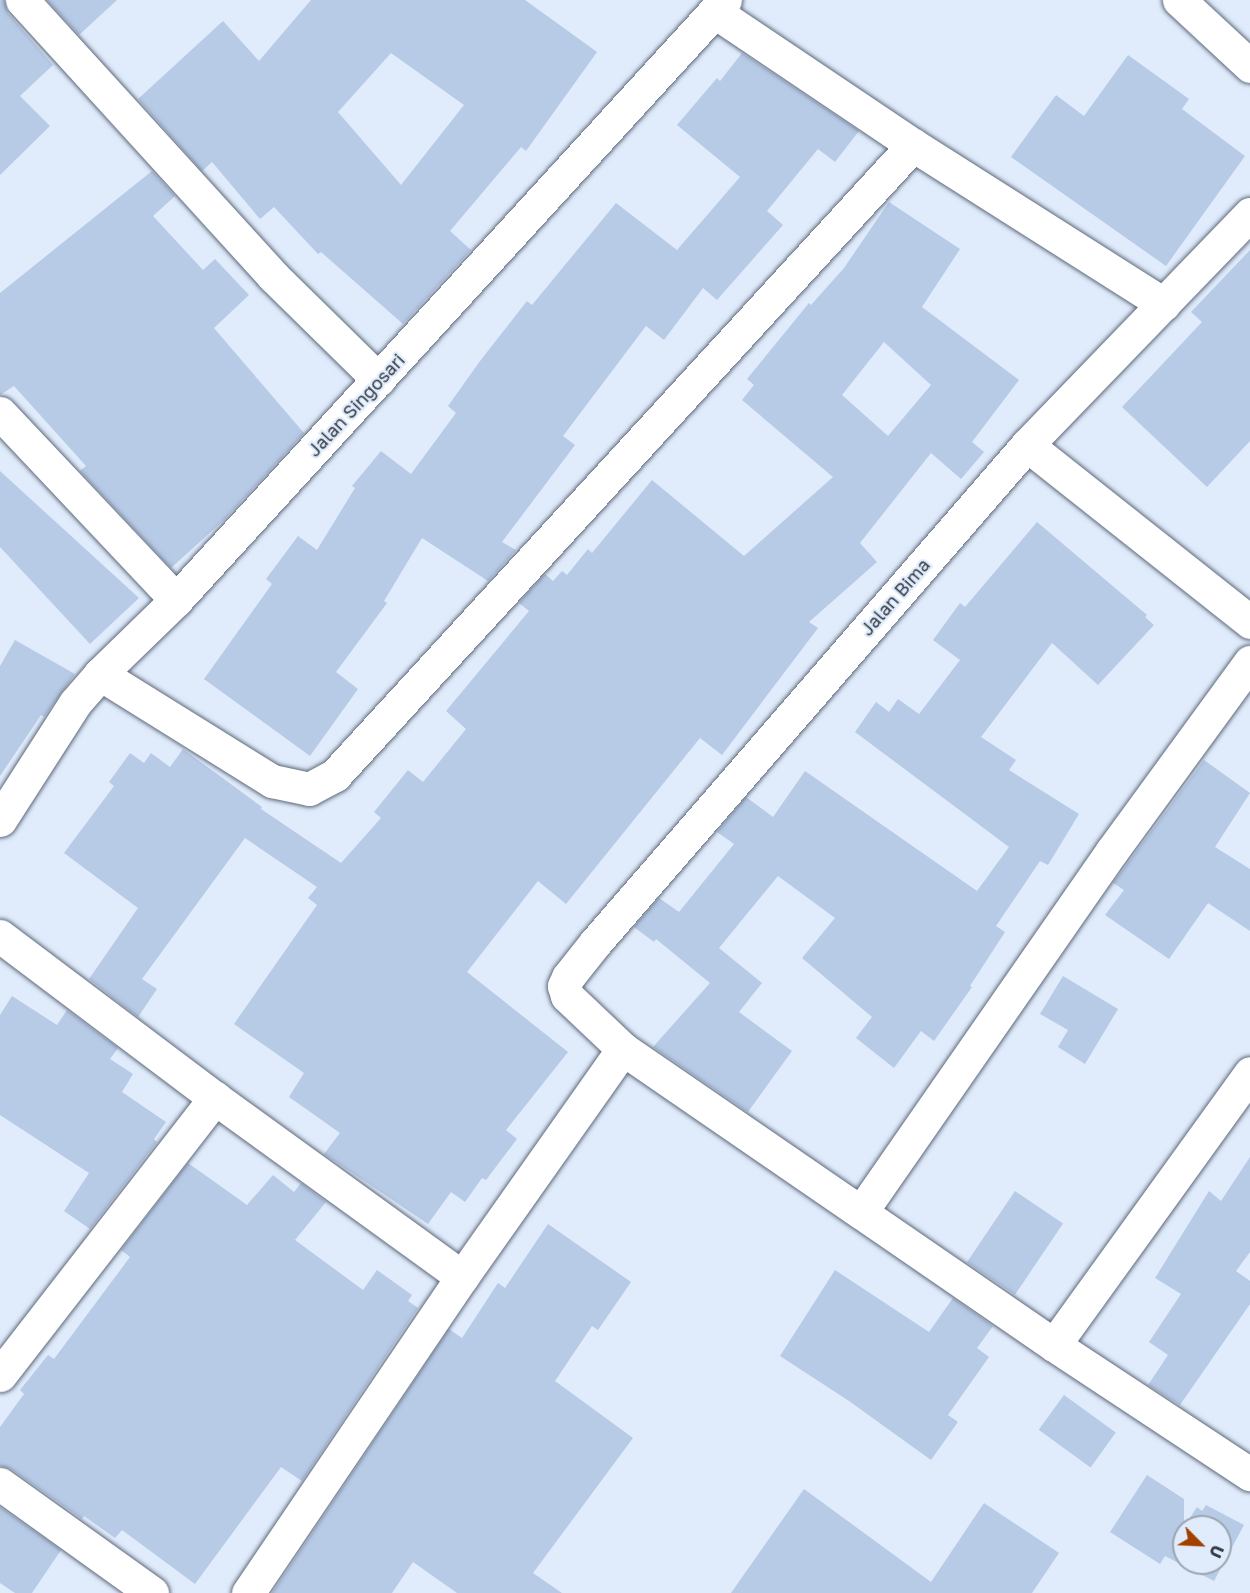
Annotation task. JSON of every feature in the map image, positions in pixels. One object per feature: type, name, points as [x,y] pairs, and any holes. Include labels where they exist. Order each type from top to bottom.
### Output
[{"type":"street","points":[[22,0],[273,276],[379,380]]},
{"type":"street","points":[[1179,0],[1250,66]]},
{"type":"street","points":[[720,6],[913,145],[1164,304]]},
{"type":"street","name":"Jalan Singosari","points":[[0,820],[75,703],[100,674],[176,600],[720,6]]},
{"type":"street","points":[[100,674],[272,781],[309,789],[335,775],[913,145]]},
{"type":"street","name":"Jalan Bima","points":[[623,1049],[567,996],[564,986],[568,977],[1027,445],[1250,214]]},
{"type":"street","points":[[0,413],[176,600]]},
{"type":"street","points":[[1027,445],[1250,622]]},
{"type":"street","points":[[861,1212],[1112,851],[1250,662]]},
{"type":"street","points":[[0,936],[215,1098],[462,1277]]},
{"type":"street","points":[[248,1593],[462,1277],[623,1049],[1054,1345],[1250,1473]]},
{"type":"street","points":[[1054,1345],[1250,1073]]},
{"type":"street","points":[[0,1375],[215,1098]]},
{"type":"street","points":[[0,1484],[152,1593]]},
{"type":"building","points":[[0,0],[4,0],[8,13],[53,65],[20,96],[50,126],[0,175]]},
{"type":"building","points":[[47,0],[117,0],[79,35]]},
{"type":"building","points":[[311,0],[525,0],[597,52],[526,151],[521,147],[450,231],[471,250],[403,324],[321,252],[318,254],[274,207],[260,219],[212,162],[202,171],[138,99],[223,21],[259,61]],"holes":[[[391,53],[464,105],[401,185],[338,112]]]},
{"type":"building","points":[[742,53],[859,131],[835,162],[818,149],[767,211],[783,225],[717,300],[703,288],[664,340],[646,326],[563,436],[575,445],[502,542],[516,550],[488,581],[422,538],[384,601],[387,603],[336,672],[358,689],[310,756],[204,679],[272,584],[266,579],[298,536],[317,550],[355,488],[352,486],[381,451],[411,474],[456,413],[448,406],[480,361],[527,301],[532,305],[616,203],[677,250],[740,177],[677,125],[717,78],[720,81]]},
{"type":"building","points":[[1128,55],[1189,99],[1182,109],[1245,156],[1166,266],[1011,157],[1056,95],[1084,116]]},
{"type":"building","points":[[152,171],[175,196],[153,216],[203,270],[215,259],[249,295],[214,328],[304,433],[224,520],[171,568],[80,471],[86,466],[14,386],[0,395],[0,293]]},
{"type":"building","points":[[889,202],[960,249],[922,307],[1019,380],[972,442],[984,452],[961,479],[931,453],[860,543],[877,562],[809,622],[818,628],[722,755],[700,738],[566,904],[538,881],[467,972],[568,1052],[506,1130],[517,1139],[486,1180],[482,1178],[465,1202],[451,1192],[428,1224],[324,1154],[340,1133],[289,1097],[304,1073],[234,1024],[317,905],[308,898],[317,887],[245,838],[142,979],[157,989],[138,1017],[89,979],[138,908],[64,853],[114,786],[109,782],[130,753],[144,763],[151,753],[170,767],[183,749],[262,807],[261,809],[341,863],[381,818],[374,812],[408,770],[423,782],[466,729],[446,711],[529,611],[519,603],[545,574],[553,581],[562,571],[567,575],[588,549],[592,553],[652,480],[744,556],[833,477],[742,400],[754,385],[747,379],[809,303],[811,305],[844,268]],"holes":[[[884,342],[931,385],[888,436],[842,395]]]},
{"type":"building","points":[[1250,250],[1250,441],[1207,487],[1122,407],[1202,322],[1191,312]]},
{"type":"building","points":[[0,471],[139,598],[90,644],[0,547]]},
{"type":"building","points":[[1037,522],[1147,615],[1145,617],[1154,625],[1098,685],[1052,643],[981,737],[1016,760],[1009,770],[1079,814],[1048,865],[1040,861],[996,926],[1005,932],[970,986],[972,987],[934,1041],[921,1031],[894,1068],[856,1038],[872,1017],[802,958],[835,918],[778,876],[719,948],[762,983],[739,1012],[792,1051],[748,1112],[653,1047],[710,983],[656,939],[654,942],[634,927],[659,898],[679,912],[734,844],[717,832],[746,797],[773,817],[805,771],[977,891],[1009,847],[855,732],[876,702],[889,712],[898,699],[919,714],[960,660],[933,640],[960,603],[965,607]]},
{"type":"building","points":[[15,640],[75,674],[44,717],[41,715],[0,776],[0,666]]},
{"type":"building","points":[[1204,760],[1250,793],[1215,847],[1250,869],[1250,931],[1208,903],[1169,959],[1105,915],[1124,890],[1113,883]]},
{"type":"building","points":[[1063,976],[1118,1009],[1085,1064],[1058,1047],[1068,1030],[1040,1014]]},
{"type":"building","points":[[12,996],[57,1025],[67,1010],[118,1048],[110,1059],[133,1074],[122,1092],[166,1122],[154,1139],[157,1142],[90,1229],[64,1211],[89,1173],[0,1115],[0,1015]]},
{"type":"building","points":[[1250,1157],[1250,1252],[1236,1271],[1250,1281],[1250,1304],[1180,1405],[1148,1385],[1168,1355],[1149,1342],[1181,1294],[1155,1278],[1209,1191],[1221,1201]]},
{"type":"building","points":[[188,1163],[247,1205],[273,1175],[294,1192],[301,1183],[326,1202],[295,1240],[363,1290],[377,1270],[412,1295],[408,1301],[418,1308],[302,1481],[281,1467],[195,1584],[122,1530],[115,1538],[84,1516],[82,1519],[11,1469],[0,1466],[0,1427],[24,1394],[20,1390],[48,1355],[54,1359],[130,1257],[121,1250]]},
{"type":"building","points":[[1015,1191],[1063,1223],[1015,1295],[967,1262]]},
{"type":"building","points":[[548,1224],[631,1282],[598,1330],[592,1326],[555,1381],[633,1438],[533,1573],[562,1593],[457,1593],[413,1562],[392,1593],[272,1593],[449,1329],[462,1338],[498,1283],[505,1288]]},
{"type":"building","points":[[835,1270],[929,1332],[953,1298],[993,1326],[977,1348],[989,1357],[948,1415],[958,1422],[931,1460],[849,1401],[780,1356]]},
{"type":"building","points":[[1064,1395],[1116,1433],[1091,1467],[1039,1430]]},
{"type":"building","points":[[1147,1475],[1184,1499],[1184,1515],[1172,1515],[1172,1560],[1165,1556],[1160,1564],[1110,1532]]},
{"type":"building","points":[[804,1489],[931,1582],[984,1503],[1059,1553],[1032,1593],[731,1593]]},
{"type":"building","points":[[1206,1505],[1225,1515],[1192,1515],[1197,1507],[1202,1511]]},
{"type":"building","points":[[0,1507],[61,1550],[32,1593],[15,1593],[0,1583]]},
{"type":"building","points":[[1232,1519],[1244,1525],[1232,1547]]},
{"type":"building","points":[[1202,1575],[1217,1575],[1214,1581]]}]
